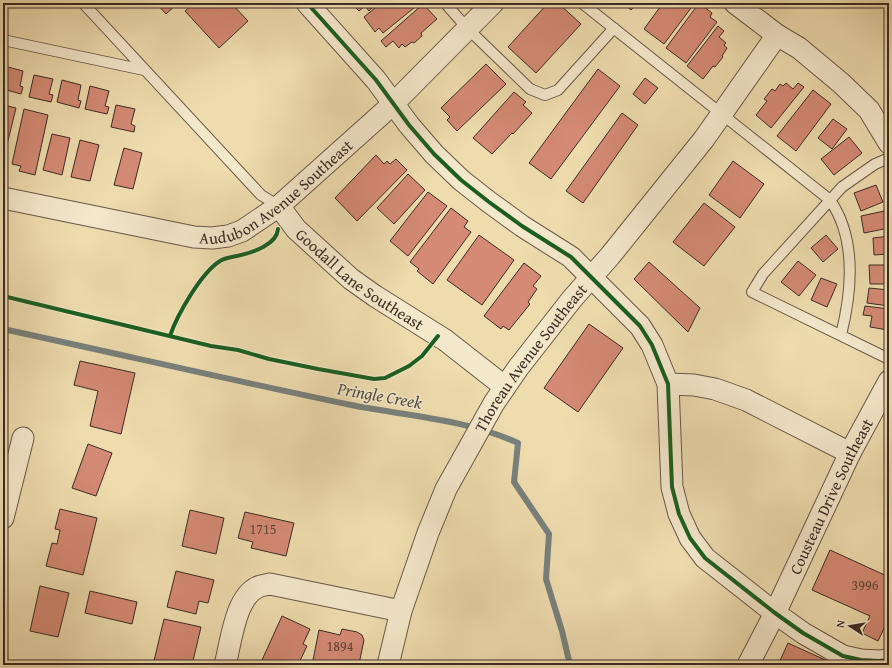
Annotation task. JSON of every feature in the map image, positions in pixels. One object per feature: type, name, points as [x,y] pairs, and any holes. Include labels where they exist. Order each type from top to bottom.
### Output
[{"type":"street","points":[[306,3],[376,80],[409,125],[434,154],[461,180],[488,202],[516,222],[571,257],[640,326],[652,345],[668,384],[672,487],[679,514],[690,538],[705,558],[803,633],[843,656],[861,660],[889,660]]},
{"type":"street","name":"Audubon Avenue Southeast","points":[[3,198],[194,236],[212,238],[228,236],[242,231],[280,206],[393,104],[493,3]]},
{"type":"street","points":[[735,3],[777,35],[799,48],[841,83],[869,110],[889,143]]},
{"type":"street","name":"Thoreau Avenue Southeast","points":[[388,665],[401,611],[428,533],[443,497],[499,395],[533,349],[591,276],[610,256],[699,145],[777,35]]},
{"type":"street","name":"Goodall Lane Southeast","points":[[280,206],[296,229],[351,279],[445,340],[499,395]]},
{"type":"street","name":"Cousteau Drive Southeast","points":[[748,665],[775,613],[850,453],[889,380]]},
{"type":"street","points":[[668,384],[694,385],[715,389],[746,400],[850,453]]},
{"type":"street","points":[[3,518],[23,438]]},
{"type":"street","points":[[225,665],[238,611],[246,597],[257,587],[270,584],[401,611]]},
{"type":"lane","points":[[83,3],[261,195],[280,206]]},
{"type":"lane","points":[[445,3],[468,29],[530,89],[545,95],[558,90],[614,28]]},
{"type":"lane","points":[[582,3],[830,200],[839,212],[849,249],[850,289],[841,335]]},
{"type":"lane","points":[[3,40],[144,70]]},
{"type":"lane","points":[[889,158],[875,164],[842,187],[764,274],[752,292],[889,359]]},
{"type":"building","points":[[156,3],[178,3],[166,14]]},
{"type":"building","points":[[194,3],[231,3],[248,21],[219,48],[185,11]]},
{"type":"building","points":[[351,3],[377,3],[369,11],[365,6],[359,11]]},
{"type":"building","points":[[381,3],[420,3],[383,33],[379,28],[375,32],[364,17]]},
{"type":"building","points":[[548,3],[558,3],[581,24],[536,73],[508,47]]},
{"type":"building","points":[[623,3],[637,3],[631,10]]},
{"type":"building","points":[[663,3],[694,4],[664,44],[644,29]]},
{"type":"building","points":[[699,3],[712,13],[710,17],[717,22],[686,63],[666,48]]},
{"type":"building","points":[[423,4],[437,19],[421,33],[422,36],[414,43],[412,42],[405,47],[402,44],[399,48],[393,41],[386,47],[381,41]]},
{"type":"building","points":[[718,26],[724,31],[719,37],[726,43],[724,45],[727,48],[722,56],[723,57],[715,67],[713,66],[703,79],[687,66]]},
{"type":"building","points":[[486,64],[506,84],[457,131],[447,120],[450,117],[441,108]]},
{"type":"building","points":[[4,66],[23,71],[20,86],[23,87],[21,94],[3,89]]},
{"type":"building","points":[[598,69],[620,86],[551,179],[529,163]]},
{"type":"building","points":[[34,75],[53,79],[49,94],[53,95],[51,102],[29,97]]},
{"type":"building","points":[[645,78],[658,88],[645,104],[633,94]]},
{"type":"building","points":[[62,80],[81,85],[78,100],[81,101],[79,108],[57,102]]},
{"type":"building","points":[[786,83],[793,89],[798,83],[804,87],[771,128],[756,115],[767,101],[764,99],[772,89],[775,91],[780,84],[783,86]]},
{"type":"building","points":[[90,86],[109,91],[105,106],[109,107],[107,114],[85,109]]},
{"type":"building","points":[[813,90],[831,104],[796,151],[777,136]]},
{"type":"building","points":[[514,92],[526,102],[523,105],[532,113],[492,154],[473,138]]},
{"type":"building","points":[[3,105],[16,108],[3,161]]},
{"type":"building","points":[[116,105],[135,109],[131,124],[135,126],[134,132],[111,127]]},
{"type":"building","points":[[24,109],[48,115],[35,175],[19,171],[21,166],[12,164]]},
{"type":"building","points":[[622,113],[638,125],[583,203],[566,191]]},
{"type":"building","points":[[833,119],[847,129],[832,149],[818,138]]},
{"type":"building","points":[[52,134],[70,138],[62,175],[43,170]]},
{"type":"building","points":[[849,137],[862,153],[834,175],[821,159]]},
{"type":"building","points":[[80,140],[99,145],[90,181],[71,177]]},
{"type":"building","points":[[124,148],[142,153],[133,189],[114,185]]},
{"type":"building","points":[[376,155],[384,164],[387,161],[390,164],[396,159],[407,170],[357,221],[335,198]]},
{"type":"building","points":[[733,161],[764,184],[740,218],[709,195]]},
{"type":"building","points":[[408,174],[425,190],[394,224],[377,208]]},
{"type":"building","points":[[876,185],[883,202],[861,211],[854,193]]},
{"type":"building","points":[[428,192],[447,206],[408,256],[390,241]]},
{"type":"building","points":[[704,203],[735,227],[704,266],[673,242]]},
{"type":"building","points":[[451,208],[468,221],[464,227],[471,232],[433,284],[417,271],[419,269],[410,262]]},
{"type":"building","points":[[889,210],[889,228],[864,233],[861,216]]},
{"type":"building","points":[[479,235],[514,260],[482,305],[447,280]]},
{"type":"building","points":[[826,235],[838,249],[823,262],[811,248]]},
{"type":"building","points":[[889,236],[889,254],[874,255],[873,238]]},
{"type":"building","points":[[798,261],[816,275],[799,296],[781,282]]},
{"type":"building","points":[[649,262],[700,308],[688,332],[634,279]]},
{"type":"building","points":[[524,263],[541,276],[533,286],[537,289],[528,302],[530,304],[509,330],[503,326],[501,329],[484,316]]},
{"type":"building","points":[[869,265],[889,265],[889,284],[870,284]]},
{"type":"building","points":[[821,278],[837,284],[827,307],[811,300]]},
{"type":"building","points":[[869,288],[889,290],[889,306],[867,303]]},
{"type":"building","points":[[865,306],[889,309],[888,330],[870,327],[872,316],[863,315]]},
{"type":"building","points":[[589,324],[623,348],[578,412],[544,388]]},
{"type":"building","points":[[3,348],[8,349],[3,371]]},
{"type":"building","points":[[80,361],[135,373],[121,434],[90,426],[98,391],[74,385]]},
{"type":"building","points":[[88,444],[112,453],[96,496],[72,488]]},
{"type":"building","points":[[60,509],[97,518],[83,575],[46,566],[52,543],[57,544],[60,530],[55,529]]},
{"type":"building","points":[[190,510],[224,518],[216,554],[182,546]]},
{"type":"building","points":[[245,512],[294,523],[286,556],[251,548],[253,542],[238,538]]},
{"type":"building","points":[[830,550],[889,577],[889,618],[878,641],[862,633],[870,616],[812,590]]},
{"type":"building","points":[[176,571],[214,580],[208,603],[199,601],[196,614],[167,607]]},
{"type":"building","points":[[40,586],[69,593],[58,637],[30,631]]},
{"type":"building","points":[[90,591],[137,602],[132,624],[85,613]]},
{"type":"building","points":[[282,616],[310,629],[303,644],[307,646],[298,665],[267,665],[269,663],[262,660]]},
{"type":"building","points":[[164,619],[201,627],[192,665],[153,665]]},
{"type":"building","points":[[342,629],[357,632],[362,635],[364,640],[359,664],[312,665],[319,630],[340,635]]},
{"type":"building","points":[[788,643],[834,664],[778,665]]},
{"type":"waterway","name":"Pringle Creek","points":[[3,329],[264,387],[351,405],[457,423],[478,428],[518,443],[514,482],[549,534],[546,579],[562,631],[570,665]]},
{"type":"cycle path","points":[[307,3],[376,80],[409,125],[434,154],[461,180],[489,202],[522,226],[571,257],[640,326],[652,345],[668,384],[672,487],[679,514],[690,538],[705,558],[803,633],[843,656],[861,660],[889,660]]},
{"type":"cycle path","points":[[170,336],[173,327],[190,295],[213,267],[220,261],[252,252],[264,246],[274,239],[278,229]]},
{"type":"cycle path","points":[[3,296],[211,346],[238,350],[269,359],[374,379],[385,378],[409,366],[422,356],[438,336]]}]
